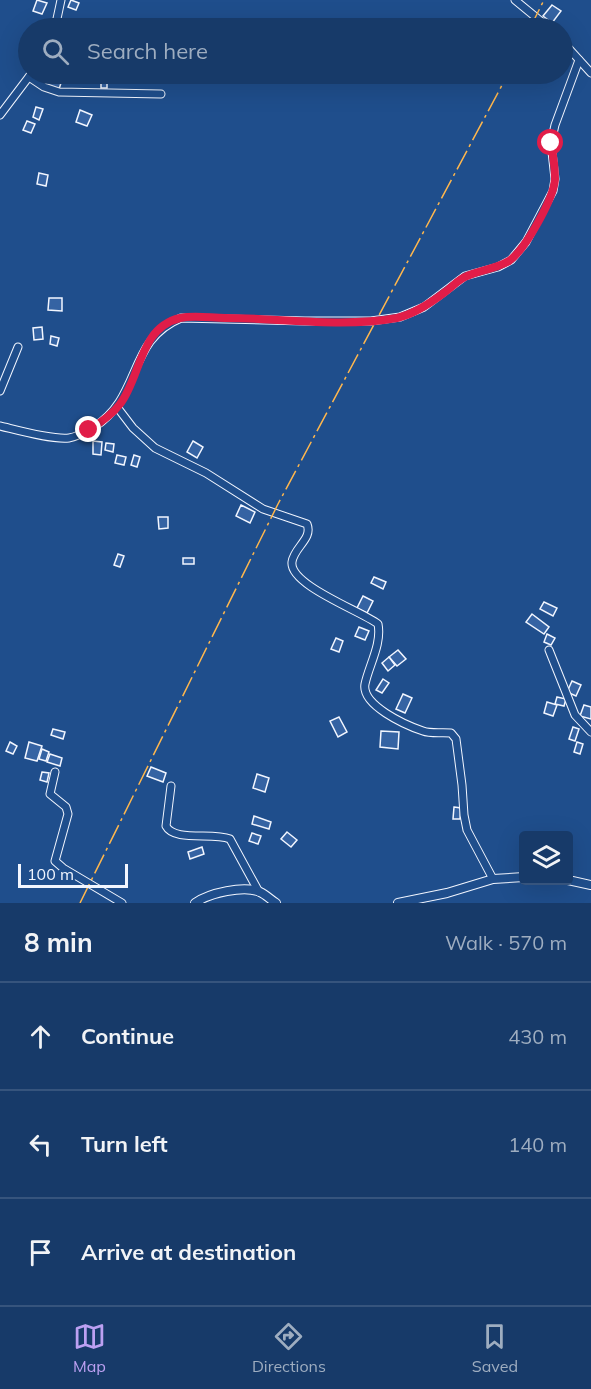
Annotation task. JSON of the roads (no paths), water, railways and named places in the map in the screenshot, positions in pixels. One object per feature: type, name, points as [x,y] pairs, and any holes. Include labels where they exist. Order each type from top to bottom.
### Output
[{"type":"street","points":[[57,18],[61,0]]},
{"type":"street","points":[[514,0],[536,18]]},
{"type":"street","points":[[573,53],[591,74]]},
{"type":"street","points":[[573,76],[579,60]]},
{"type":"street","points":[[0,115],[23,84]]},
{"type":"street","points":[[40,84],[59,92],[161,94]]},
{"type":"street","points":[[0,426],[68,438],[100,423],[117,407],[130,386],[144,348],[155,333],[170,322],[181,318],[371,321],[400,317],[424,307],[465,276],[498,267],[511,260],[526,242],[553,191],[555,179],[551,143],[570,84]]},
{"type":"street","points":[[0,391],[18,347]]},
{"type":"street","points":[[117,407],[133,429],[154,448],[206,473],[263,509],[307,524],[308,535],[293,557],[293,570],[296,575],[322,594],[378,624],[372,663],[364,686],[365,695],[370,701],[380,709],[424,732],[451,733],[456,739],[467,830],[494,879]]},
{"type":"street","points":[[549,650],[575,715],[591,732]]},
{"type":"street","points":[[55,772],[50,794],[66,807],[68,814],[55,861],[122,903]]},
{"type":"street","points":[[171,786],[166,826],[168,831],[183,836],[214,835],[230,839],[259,892],[276,903]]},
{"type":"street","points":[[398,903],[447,893],[494,879],[519,877]]},
{"type":"street","points":[[573,881],[591,885]]},
{"type":"street","points":[[195,903],[202,898],[224,892],[259,892]]}]
